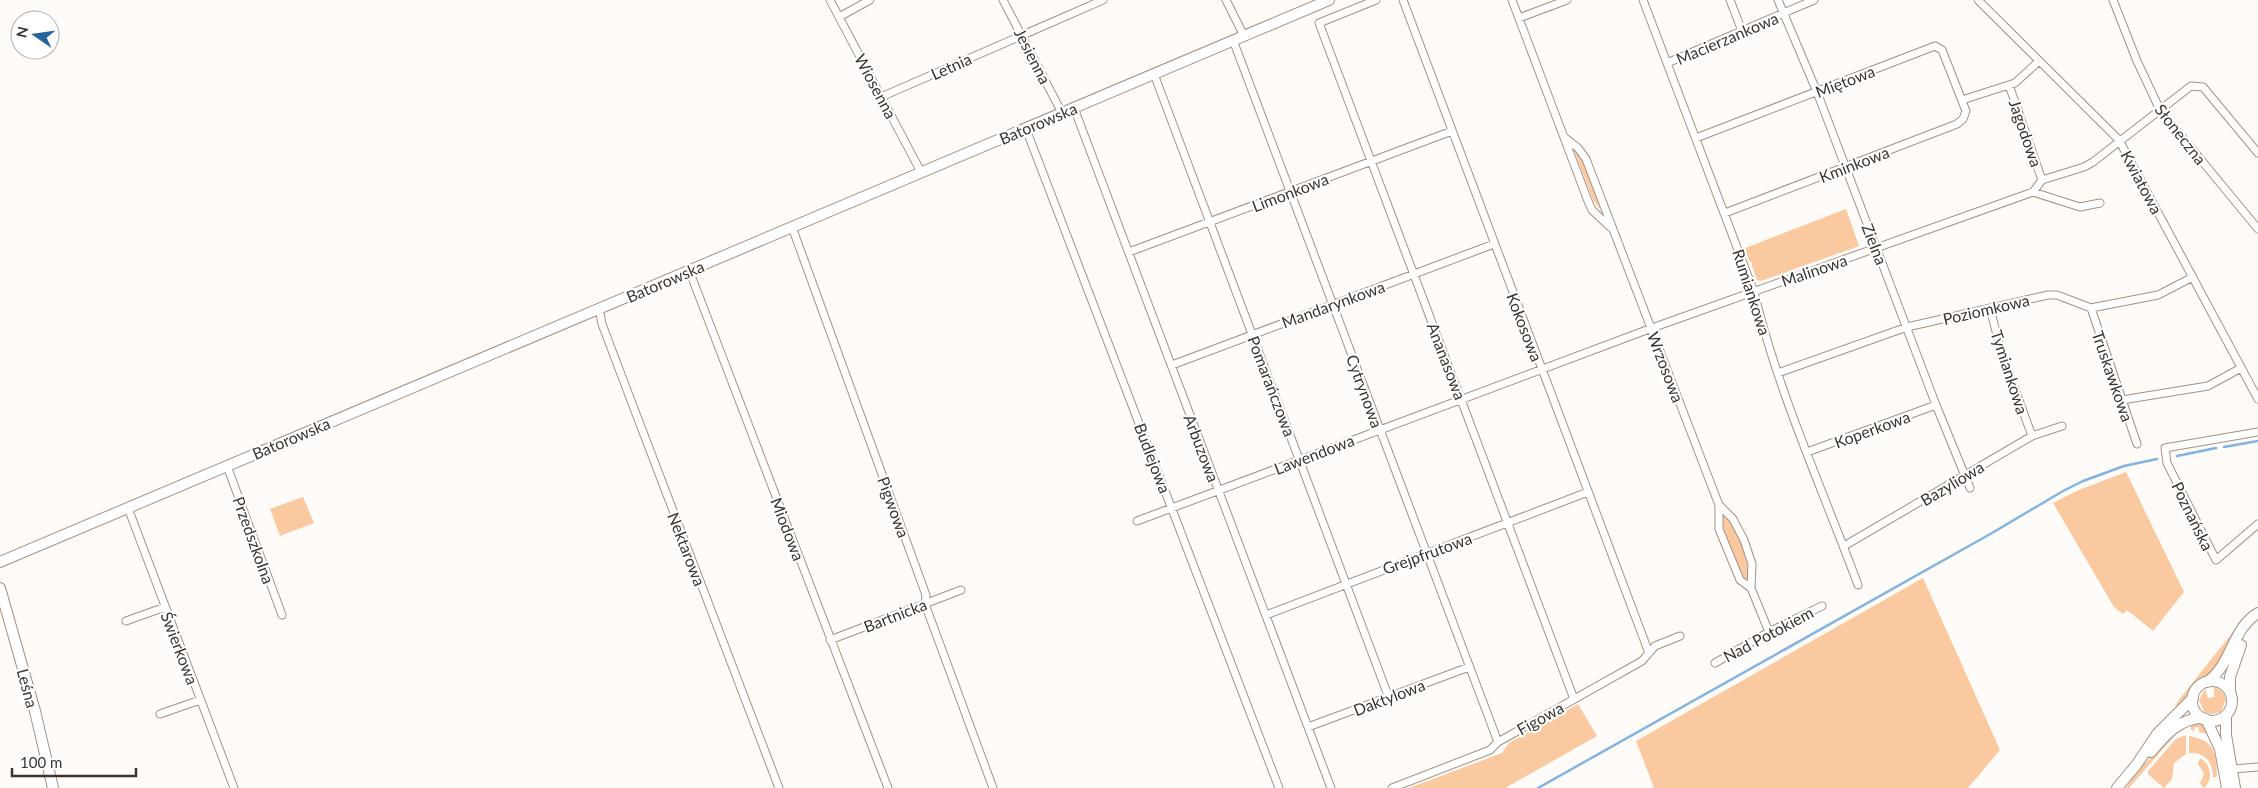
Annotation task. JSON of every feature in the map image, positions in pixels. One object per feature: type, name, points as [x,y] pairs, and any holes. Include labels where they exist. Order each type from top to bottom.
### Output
[{"type":"street","name":"Wiosenna","points":[[830,0],[921,172]]},
{"type":"street","points":[[839,17],[870,0]]},
{"type":"street","name":"Jesienna","points":[[1002,0],[1062,113]]},
{"type":"street","name":"Letnia","points":[[881,96],[1103,0]]},
{"type":"street","points":[[1226,0],[1244,36]]},
{"type":"street","name":"Batorowska","points":[[0,562],[1329,0]]},
{"type":"street","name":"Ananasowa","points":[[1376,0],[1319,23],[1574,699]]},
{"type":"street","name":"Kokosowa","points":[[1403,0],[1650,653]]},
{"type":"street","name":"Wrzosowa","points":[[1512,0],[1592,210],[1612,229]]},
{"type":"street","points":[[1519,18],[1567,0]]},
{"type":"street","name":"Rumiankowa","points":[[1643,0],[1754,292],[1778,373],[1858,585]]},
{"type":"street","points":[[1730,0],[1742,32]]},
{"type":"street","name":"Zielna","points":[[1778,0],[1817,92],[1936,405],[1970,488]]},
{"type":"street","name":"Macierzankowa","points":[[1667,64],[1814,0]]},
{"type":"street","name":"Kwiatowa","points":[[1978,0],[2119,140],[2258,399]]},
{"type":"street","name":"Słoneczna","points":[[2113,0],[2137,61],[2160,110],[2258,229]]},
{"type":"street","name":"Cytrynowa","points":[[1233,40],[1498,742]]},
{"type":"street","name":"Miętowa","points":[[1696,138],[1934,46],[1942,50],[1962,100]]},
{"type":"street","points":[[1962,100],[2009,85],[2019,79],[2039,61]]},
{"type":"street","name":"Pomarańczowa","points":[[1154,74],[1389,698]]},
{"type":"street","name":"Jagodowa","points":[[2009,85],[2042,180]]},
{"type":"street","points":[[2100,203],[2080,206],[2033,192],[2042,180],[2084,167],[2189,87],[2199,85],[2203,87],[2258,153]]},
{"type":"street","name":"Kminkowa","points":[[1724,213],[1957,124],[1966,111],[1962,100]]},
{"type":"street","name":"Arbuzowa","points":[[1074,108],[1331,788]]},
{"type":"street","name":"Budlejowa","points":[[1026,129],[1279,788]]},
{"type":"street","name":"Limonkowa","points":[[1129,252],[1452,131]]},
{"type":"street","name":"Wrzosowa","points":[[1564,137],[1578,148],[1586,159],[1719,505],[1719,529],[1740,580],[1751,588]]},
{"type":"street","name":"Malinowa","points":[[1652,328],[2033,192]]},
{"type":"street","name":"Pigwowa","points":[[792,227],[926,595],[925,604],[993,788]]},
{"type":"street","name":"Mandarynkowa","points":[[1172,365],[1494,244]]},
{"type":"street","name":"Miodowa","points":[[689,270],[888,788]]},
{"type":"street","points":[[2091,308],[2158,294],[2193,277]]},
{"type":"street","name":"Poziomkowa","points":[[1778,373],[1907,327],[1990,308],[2058,295],[2091,308]]},
{"type":"street","name":"Nektarowa","points":[[599,308],[602,324],[626,389],[779,788]]},
{"type":"street","name":"Tymiankowa","points":[[1990,308],[2001,351],[2032,436]]},
{"type":"street","name":"Truskawkowa","points":[[2091,308],[2092,316],[2137,444]]},
{"type":"street","name":"Lawendowa","points":[[1137,520],[1652,328]]},
{"type":"street","points":[[2122,400],[2208,386],[2241,368]]},
{"type":"street","name":"Koperkowa","points":[[1807,452],[1936,405]]},
{"type":"street","name":"Bazyliowa","points":[[1844,546],[2032,436],[2062,426]]},
{"type":"street","name":"Poznańska","points":[[2258,432],[2165,448],[2167,463],[2216,560],[2258,524]]},
{"type":"street","name":"Przedszkolna","points":[[227,466],[282,615]]},
{"type":"street","name":"Grejpfrutowa","points":[[1266,615],[1588,492]]},
{"type":"street","name":"Wrzosowa","points":[[1719,505],[1733,519],[1744,540],[1752,564],[1751,588],[1769,632]]},
{"type":"street","name":"Świerkowa","points":[[128,508],[234,788]]},
{"type":"street","name":"Leśna","points":[[0,588],[35,710],[53,788]]},
{"type":"street","name":"Bartnicka","points":[[830,640],[961,590]]},
{"type":"street","name":"Nad Potokiem","points":[[1715,663],[1769,632],[1822,606]]},
{"type":"street","points":[[126,621],[165,607]]},
{"type":"street","points":[[2117,788],[2137,764],[2157,734],[2193,698],[2199,687],[2220,670],[2247,622],[2258,613]]},
{"type":"street","points":[[2235,788],[2226,735],[2226,715],[2232,704],[2230,677],[2236,656],[2244,639],[2258,618]]},
{"type":"street","name":"Figowa","points":[[1392,788],[1490,750],[1498,742],[1642,661],[1655,646],[1680,636]]},
{"type":"street","name":"Daktylowa","points":[[1308,727],[1469,667]]},
{"type":"street","points":[[2206,682],[2221,683],[2230,692]]},
{"type":"street","points":[[2193,698],[2195,710],[2205,719],[2220,749],[2227,788]]},
{"type":"street","points":[[160,714],[200,700]]},
{"type":"street","points":[[2137,764],[2183,722],[2218,719],[2226,715]]},
{"type":"street","points":[[2233,769],[2258,767]]},
{"type":"shaded area","points":[[1574,150],[1583,160],[1601,210],[1593,200]]},
{"type":"shaded area","points":[[1846,209],[1859,246],[1761,281],[1757,280],[1745,248]]},
{"type":"shaded area","points":[[2126,472],[2184,592],[2153,631],[2127,610],[2123,614],[2114,607],[2053,503],[2079,490]]},
{"type":"shaded area","points":[[303,497],[314,523],[280,536],[270,509]]},
{"type":"shaded area","points":[[1722,514],[1730,522],[1739,538],[1747,564],[1748,582],[1742,578],[1723,531]]},
{"type":"shaded area","points":[[1923,578],[2000,750],[1968,788],[1654,788],[1636,741]]},
{"type":"shaded area","points":[[2241,622],[2228,651],[2215,670],[2195,683],[2179,709],[2176,705],[2178,701]]},
{"type":"shaded area","points":[[2214,687],[2222,691],[2226,699],[2221,712],[2212,714],[2204,712],[2199,700],[2205,689],[2208,698],[2214,697]]},
{"type":"shaded area","points":[[1578,704],[1597,736],[1505,788],[1409,788],[1502,753],[1509,743]]},
{"type":"shaded area","points":[[2188,722],[2202,724],[2212,735],[2199,732],[2199,727],[2195,727],[2194,731],[2192,731]]},
{"type":"shaded area","points":[[2182,727],[2129,788],[2126,788],[2139,769]]},
{"type":"shaded area","points":[[2186,735],[2186,754],[2174,763],[2172,779],[2164,788],[2148,774],[2148,771],[2176,739]]},
{"type":"shaded area","points":[[2189,736],[2209,744],[2215,754],[2217,777],[2213,777],[2212,767],[2204,756],[2189,753]]},
{"type":"shaded area","points":[[2200,758],[2207,764],[2210,772],[2209,780],[2204,788],[2200,783],[2204,774],[2198,764]]},
{"type":"waterway","points":[[2224,447],[2258,441]]},
{"type":"waterway","points":[[2177,456],[2216,448]]},
{"type":"waterway","points":[[1538,788],[1992,533],[2063,491],[2083,481],[2124,466],[2157,459]]}]
